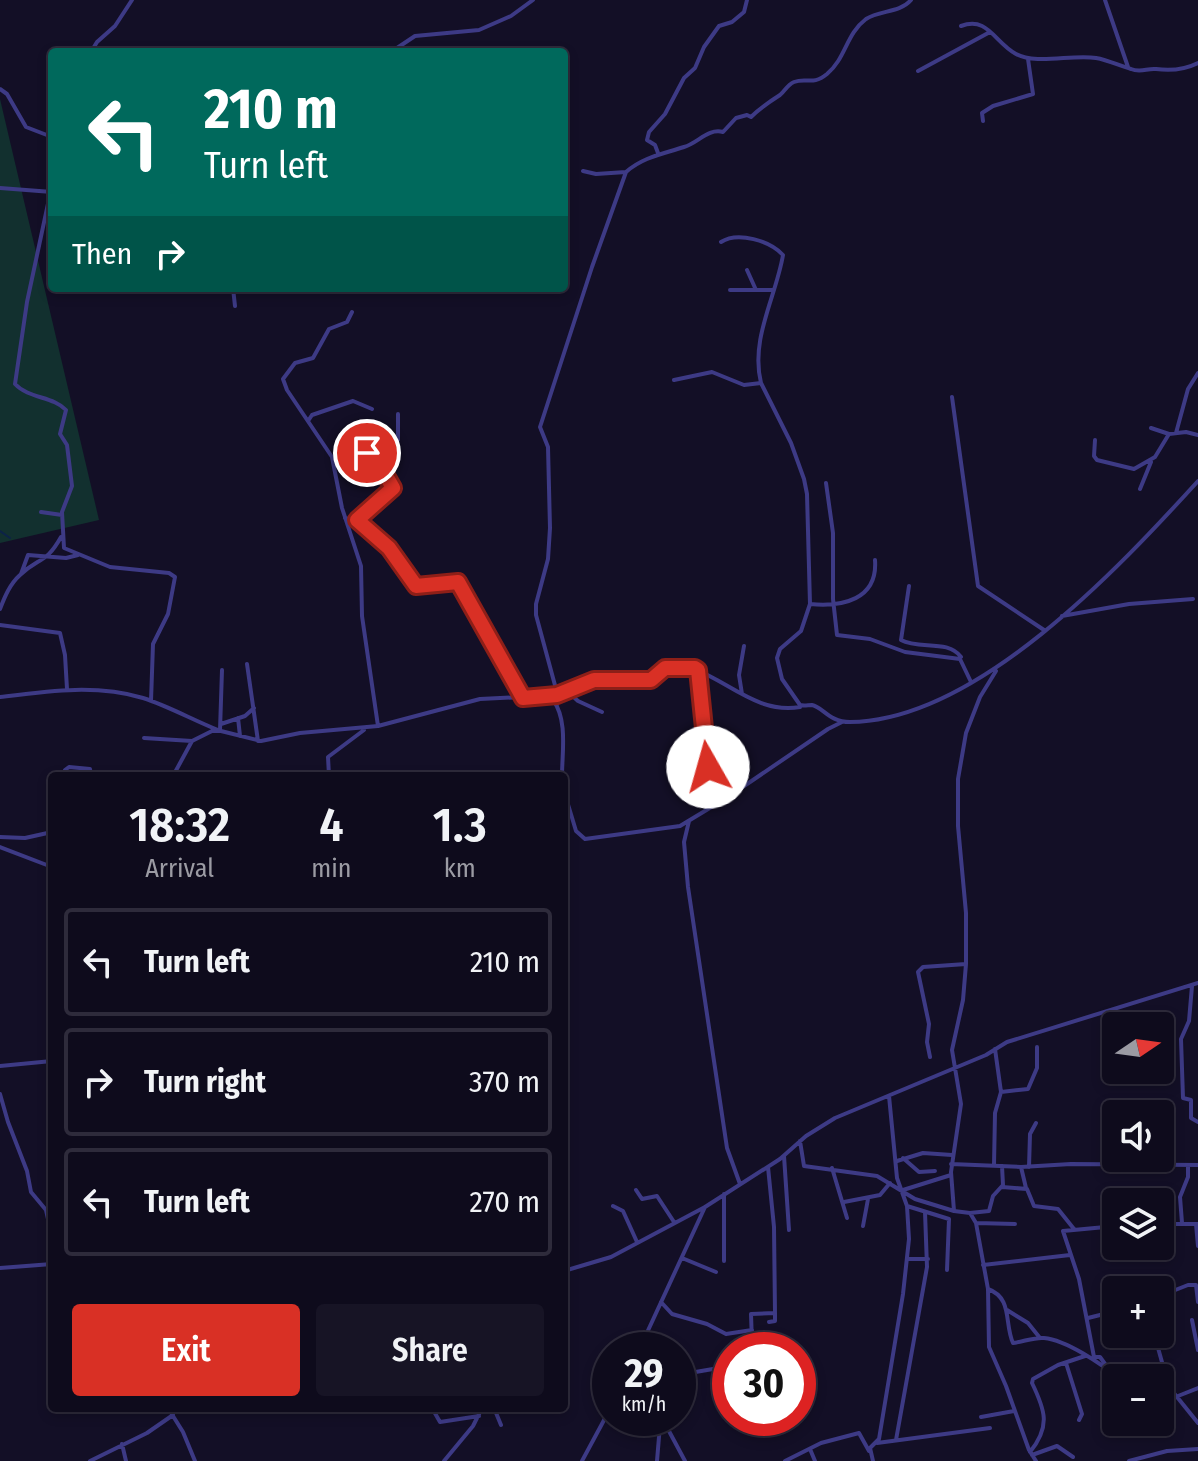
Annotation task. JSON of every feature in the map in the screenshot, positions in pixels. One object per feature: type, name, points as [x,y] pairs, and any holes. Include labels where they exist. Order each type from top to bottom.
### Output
[{"type":"street","points":[[93,48],[115,26],[132,0]]},
{"type":"street","points":[[397,48],[415,36],[479,30],[511,16],[533,0]]},
{"type":"street","points":[[658,154],[655,145],[647,140],[649,132],[665,114],[682,80],[695,68],[704,47],[719,26],[732,22],[744,12],[747,0]]},
{"type":"street","points":[[562,772],[564,750],[557,695],[536,615],[548,559],[550,528],[548,447],[540,427],[626,172],[635,164],[658,154],[687,147],[706,134],[723,132],[736,118],[751,117],[762,105],[795,82],[817,81],[836,65],[859,24],[872,15],[905,6],[911,0]]},
{"type":"street","points":[[1105,0],[1128,67]]},
{"type":"street","points":[[961,26],[975,22],[988,26],[990,32],[1010,50],[1028,59],[1095,58],[1142,72],[1154,69],[1167,71],[1198,63]]},
{"type":"street","points":[[918,71],[990,32]]},
{"type":"street","points":[[983,121],[982,113],[993,106],[1033,94],[1028,59]]},
{"type":"street","points":[[0,89],[7,94],[26,127],[48,136]]},
{"type":"street","points":[[583,171],[596,174],[626,172]]},
{"type":"street","points":[[0,188],[48,192]]},
{"type":"street","points":[[48,210],[27,302],[15,382],[22,391],[60,404],[66,410],[60,435],[67,445],[72,488],[62,515],[66,550],[112,568],[169,573],[175,577],[168,614],[153,644],[151,701]]},
{"type":"street","points":[[721,242],[729,237],[746,238],[767,244],[783,257],[760,346],[758,369],[761,383],[791,443],[804,479],[809,522],[810,604],[802,630],[780,649],[777,658],[782,679],[797,703],[803,706]]},
{"type":"street","points":[[747,270],[756,290]]},
{"type":"street","points":[[730,290],[773,290]]},
{"type":"street","points":[[233,292],[235,306]]},
{"type":"street","points":[[352,312],[347,322],[329,329],[313,358],[295,363],[283,377],[287,390],[333,460],[345,518],[362,571],[362,616],[378,726]]},
{"type":"street","points":[[674,380],[712,372],[744,385],[761,383]]},
{"type":"street","points":[[1140,489],[1152,460],[1172,434],[1188,389],[1198,373]]},
{"type":"street","points":[[952,397],[979,587],[1044,630]]},
{"type":"street","points":[[308,421],[315,413],[353,401],[372,409]]},
{"type":"street","points":[[333,460],[358,451],[375,453],[398,440],[398,414]]},
{"type":"street","points":[[1151,428],[1172,434],[1198,435]]},
{"type":"street","points":[[1095,440],[1094,456],[1101,462],[1134,469],[1152,460]]},
{"type":"street","points":[[357,520],[393,488],[375,453]]},
{"type":"street","points":[[568,803],[578,834],[585,839],[668,829],[714,806],[828,729],[845,722],[902,714],[934,702],[997,669],[1060,617],[1145,540],[1198,481]]},
{"type":"street","points":[[826,483],[833,533],[834,604],[838,636],[867,638],[905,652],[962,660]]},
{"type":"street","points":[[41,512],[62,515]]},
{"type":"street","points":[[345,518],[357,520],[389,548],[416,586],[458,582],[523,698]]},
{"type":"street","points":[[0,609],[11,586],[21,574],[50,556],[62,536]]},
{"type":"street","points":[[21,574],[28,555],[66,558],[80,555]]},
{"type":"street","points":[[810,604],[834,604],[867,592],[873,579],[875,560]]},
{"type":"street","points":[[909,586],[901,640],[910,645],[955,650],[971,682]]},
{"type":"street","points":[[1060,617],[1129,604],[1193,599]]},
{"type":"street","points":[[0,625],[60,633],[67,689]]},
{"type":"street","points":[[742,694],[739,675],[744,646]]},
{"type":"street","points":[[247,664],[258,741]]},
{"type":"street","points":[[0,697],[67,689],[127,695],[258,741],[292,734],[366,729],[477,700],[557,695],[594,680],[651,680],[665,668],[689,667],[776,708],[814,706],[825,715],[845,722]]},
{"type":"street","points":[[954,1211],[951,1164],[961,1108],[953,1044],[963,1000],[966,964],[966,913],[958,826],[961,754],[977,705],[997,669]]},
{"type":"street","points":[[220,728],[222,670]]},
{"type":"street","points":[[698,670],[714,806]]},
{"type":"street","points":[[567,691],[578,701],[602,712]]},
{"type":"street","points":[[545,696],[557,705]]},
{"type":"street","points":[[175,772],[192,741],[254,708]]},
{"type":"street","points":[[238,718],[240,736]]},
{"type":"street","points":[[329,772],[328,761],[332,753],[366,729]]},
{"type":"street","points":[[144,738],[192,741]]},
{"type":"street","points":[[65,770],[69,767],[90,769],[90,772]]},
{"type":"street","points":[[689,821],[684,842],[688,893],[727,1148],[740,1184]]},
{"type":"street","points":[[0,837],[25,838],[48,833]]},
{"type":"street","points":[[0,847],[48,865]]},
{"type":"street","points":[[930,1057],[927,1042],[929,1025],[918,972],[926,966],[966,964]]},
{"type":"street","points":[[568,1270],[603,1260],[705,1207],[768,1167],[835,1118],[1039,1032],[1195,984],[1189,1021],[1181,1039],[1181,1088],[1183,1098],[1191,1101],[1191,1118],[1198,1122]]},
{"type":"street","points":[[1001,1092],[1028,1089],[1037,1068],[1037,1047]]},
{"type":"street","points":[[994,1165],[995,1113],[1001,1092],[995,1049]]},
{"type":"street","points":[[0,1066],[48,1061]]},
{"type":"street","points":[[0,1094],[27,1171],[31,1192],[46,1210],[48,1219]]},
{"type":"street","points":[[877,1443],[902,1304],[909,1237],[907,1206],[897,1178],[899,1158],[889,1096]]},
{"type":"street","points":[[1029,1167],[1030,1134],[1036,1123]]},
{"type":"street","points":[[800,1141],[804,1166],[877,1176],[922,1203],[970,1213],[989,1211],[993,1196],[1002,1187],[1002,1166]]},
{"type":"street","points":[[899,1158],[923,1153],[952,1155]]},
{"type":"street","points":[[784,1156],[789,1230]]},
{"type":"street","points":[[899,1158],[919,1172],[935,1171]]},
{"type":"street","points":[[951,1164],[1021,1167],[1071,1164],[1198,1165]]},
{"type":"street","points":[[1182,1223],[1180,1197],[1188,1177],[1188,1165]]},
{"type":"street","points":[[768,1167],[774,1227],[776,1319],[769,1322]]},
{"type":"street","points":[[1021,1167],[1034,1206],[1058,1209],[1074,1230]]},
{"type":"street","points":[[832,1168],[847,1218]]},
{"type":"street","points":[[904,1192],[951,1175]]},
{"type":"street","points":[[844,1202],[882,1194],[890,1183]]},
{"type":"street","points":[[1002,1187],[1027,1189]]},
{"type":"street","points":[[636,1190],[642,1199],[657,1196],[674,1222]]},
{"type":"street","points":[[724,1194],[724,1261]]},
{"type":"street","points":[[863,1226],[868,1199]]},
{"type":"street","points":[[613,1206],[623,1211],[637,1242]]},
{"type":"street","points":[[907,1206],[936,1213],[949,1220],[947,1270]]},
{"type":"street","points":[[647,1332],[705,1207]]},
{"type":"street","points":[[896,1440],[928,1259],[925,1212]]},
{"type":"street","points":[[962,1212],[977,1229]]},
{"type":"street","points":[[970,1213],[976,1223],[988,1289],[988,1344],[1036,1461]]},
{"type":"street","points":[[976,1223],[1015,1224]]},
{"type":"street","points":[[1174,1223],[1197,1224],[1198,1246]]},
{"type":"street","points":[[1089,1357],[1088,1318],[1063,1231],[1102,1227]]},
{"type":"street","points":[[983,1265],[1070,1255]]},
{"type":"street","points":[[682,1258],[716,1272]]},
{"type":"street","points":[[906,1259],[928,1259]]},
{"type":"street","points":[[0,1268],[48,1264]]},
{"type":"street","points":[[1174,1290],[1197,1284],[1198,1302]]},
{"type":"street","points":[[988,1289],[998,1293],[1007,1310],[1011,1342],[1040,1338],[1053,1340],[1102,1366]]},
{"type":"street","points":[[661,1302],[672,1314],[704,1322],[726,1334],[752,1330],[751,1314],[775,1313]]},
{"type":"street","points":[[1007,1310],[1028,1323],[1040,1338]]},
{"type":"street","points":[[1088,1318],[1102,1314]]},
{"type":"street","points":[[1192,1320],[1198,1350]]},
{"type":"street","points":[[1031,1454],[1039,1440],[1045,1415],[1032,1381],[1066,1363],[1089,1357]]},
{"type":"street","points":[[1066,1363],[1081,1410],[1079,1420]]},
{"type":"street","points":[[1178,1396],[1198,1388]]},
{"type":"street","points":[[1174,1394],[1198,1423]]},
{"type":"street","points":[[981,1417],[1014,1411]]},
{"type":"street","points":[[171,1412],[195,1461]]},
{"type":"street","points":[[434,1412],[440,1422],[479,1416]]},
{"type":"street","points":[[444,1461],[480,1412]]},
{"type":"street","points":[[496,1412],[501,1425]]},
{"type":"street","points":[[90,1461],[156,1428],[173,1415]]},
{"type":"street","points":[[1191,1415],[1198,1416]]},
{"type":"street","points":[[869,1451],[877,1443],[990,1428]]},
{"type":"street","points":[[785,1461],[859,1433],[873,1461]]},
{"type":"street","points":[[582,1461],[595,1436]]},
{"type":"street","points":[[657,1461],[659,1436]]},
{"type":"street","points":[[671,1436],[685,1461]]},
{"type":"street","points":[[122,1444],[126,1461]]},
{"type":"street","points":[[1031,1454],[1058,1446],[1073,1457]]},
{"type":"street","points":[[810,1449],[815,1461]]},
{"type":"street","points":[[1129,1461],[1157,1452],[1198,1449]]},
{"type":"green space","points":[[0,99],[99,520],[0,543]]},
{"type":"waterway","points":[[0,531],[10,538]]},
{"type":"route","points":[[367,453],[378,455],[393,488],[357,520],[389,548],[416,586],[458,582],[523,698],[557,695],[594,680],[651,680],[665,668],[695,668],[698,670],[708,767]]}]
